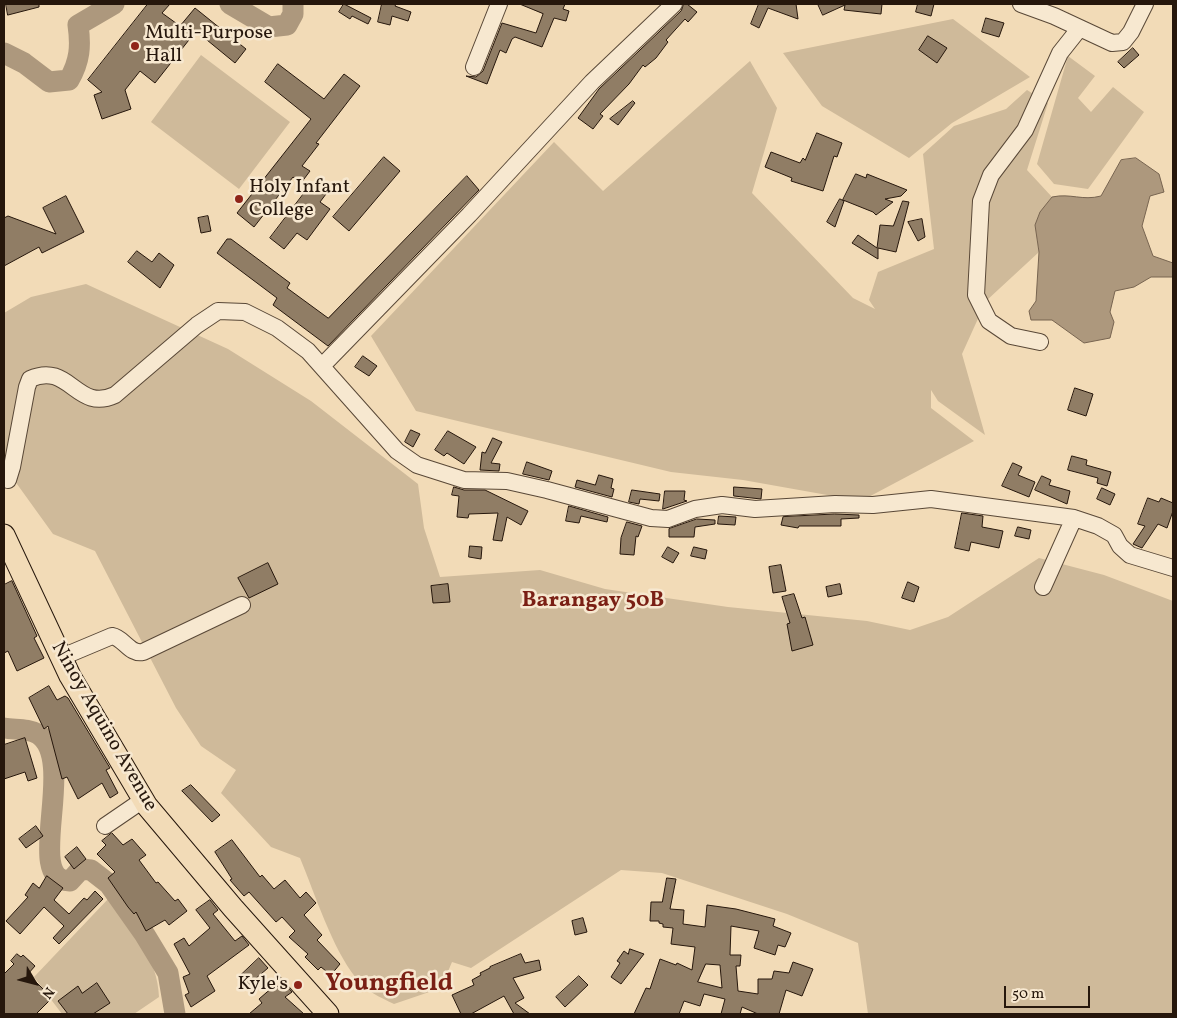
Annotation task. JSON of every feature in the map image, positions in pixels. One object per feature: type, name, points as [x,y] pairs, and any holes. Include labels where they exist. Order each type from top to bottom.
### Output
[{"type":"main road","name":"Ninoy Aquino Avenue","points":[[4,535],[62,657],[143,800],[233,908],[328,1014]]},
{"type":"street","points":[[474,67],[498,4]]},
{"type":"street","points":[[322,366],[469,215],[592,82],[674,4]]},
{"type":"street","points":[[1021,4],[1054,16],[1112,43],[1123,42],[1131,32],[1145,4]]},
{"type":"street","points":[[1040,342],[1011,336],[989,321],[976,295],[980,201],[991,175],[1025,130],[1044,83],[1060,53],[1079,29]]},
{"type":"street","points":[[8,480],[26,387],[30,379],[46,375],[65,380],[91,398],[104,400],[115,395],[197,325],[218,311],[244,312],[277,328],[308,351],[398,451],[417,465],[464,480],[507,481],[651,518],[668,519],[695,509],[722,505],[755,509],[835,504],[873,505],[931,499],[1074,518],[1098,526],[1114,535],[1120,546],[1130,555],[1173,568]]},
{"type":"street","points":[[1044,587],[1074,518]]},
{"type":"street","points":[[62,657],[112,636],[119,639],[132,650],[143,652],[242,605]]},
{"type":"street","points":[[105,826],[143,800]]},
{"type":"shaded area","points":[[953,19],[1030,77],[952,123],[909,158],[822,106],[783,53]]},
{"type":"shaded area","points":[[201,55],[290,122],[239,189],[151,122]]},
{"type":"shaded area","points":[[1068,56],[1095,76],[1078,98],[1091,112],[1113,87],[1144,112],[1088,189],[1054,184],[1037,164]]},
{"type":"shaded area","points":[[750,61],[777,108],[752,193],[853,298],[875,309],[869,300],[878,272],[934,249],[923,154],[954,126],[1006,109],[1027,90],[1048,103],[1027,170],[1052,197],[1037,222],[1039,252],[986,301],[962,354],[985,435],[938,401],[931,390],[931,408],[974,441],[861,501],[743,480],[671,472],[416,411],[371,336],[554,142],[603,191]]},
{"type":"shaded area","points":[[1136,158],[1159,174],[1164,192],[1150,196],[1142,226],[1153,256],[1173,263],[1173,277],[1151,277],[1134,287],[1115,291],[1110,312],[1114,322],[1110,338],[1084,343],[1052,320],[1031,320],[1029,311],[1036,301],[1039,252],[1035,225],[1040,212],[1052,197],[1088,198],[1101,196],[1121,160]]},
{"type":"shaded area","points":[[86,284],[228,349],[311,401],[418,484],[424,528],[440,577],[540,570],[605,589],[728,607],[867,621],[910,630],[948,617],[1039,558],[1104,575],[1173,601],[1173,1014],[868,1014],[858,943],[787,914],[662,873],[621,870],[471,968],[452,962],[441,988],[394,1004],[368,990],[356,978],[339,952],[300,858],[271,847],[221,793],[236,770],[201,746],[176,708],[95,551],[53,534],[4,466],[4,313],[31,297]]},
{"type":"shaded area","points":[[109,898],[135,932],[149,957],[158,983],[159,997],[134,1014],[62,1014],[34,977]]},
{"type":"building","points":[[6,4],[39,4],[39,7],[8,15]]},
{"type":"building","points":[[148,4],[170,4],[162,13],[180,26],[195,8],[246,49],[235,63],[196,31],[155,83],[140,71],[125,90],[131,109],[102,119],[94,95],[102,92],[88,80]]},
{"type":"building","points":[[344,4],[371,18],[368,24],[352,16],[350,19],[339,12]]},
{"type":"building","points":[[382,4],[396,4],[395,6],[411,12],[408,21],[392,16],[390,25],[378,22]]},
{"type":"building","points":[[520,4],[565,4],[563,9],[569,11],[566,21],[554,18],[542,47],[515,37],[512,39],[506,53],[500,50],[487,84],[466,76],[476,77],[483,71],[502,23],[536,33],[543,14]]},
{"type":"building","points":[[684,4],[687,4],[697,12],[688,22],[685,19],[666,40],[668,42],[656,58],[645,67],[643,65],[629,84],[600,114],[603,116],[593,129],[578,118],[599,89],[681,11]]},
{"type":"building","points":[[759,4],[796,4],[798,19],[768,8],[759,28],[751,24]]},
{"type":"building","points":[[818,4],[882,4],[881,14],[844,10],[845,5],[823,15]]},
{"type":"building","points":[[918,4],[934,4],[931,16],[916,12]]},
{"type":"building","points":[[986,18],[1004,23],[999,37],[982,32]]},
{"type":"building","points":[[928,36],[947,48],[937,63],[919,50]]},
{"type":"building","points":[[1133,48],[1139,55],[1124,68],[1118,62]]},
{"type":"building","points":[[278,64],[324,99],[344,74],[360,86],[316,143],[319,144],[302,166],[310,171],[301,183],[293,177],[254,227],[237,213],[311,119],[265,82]]},
{"type":"building","points":[[633,101],[635,103],[618,125],[610,119]]},
{"type":"building","points":[[817,133],[842,143],[837,157],[834,156],[823,191],[791,181],[792,178],[765,167],[771,152],[800,163],[803,158],[805,160]]},
{"type":"building","points":[[384,157],[400,171],[349,231],[333,217]]},
{"type":"building","points":[[856,174],[866,178],[867,174],[907,190],[901,196],[885,199],[893,202],[876,215],[843,200]]},
{"type":"building","points":[[467,176],[479,190],[328,346],[273,305],[277,298],[217,253],[227,239],[231,239],[290,283],[287,288],[328,318]]},
{"type":"building","points":[[312,183],[326,194],[320,202],[330,209],[307,240],[297,233],[284,249],[270,238]]},
{"type":"building","points":[[66,196],[84,232],[42,253],[39,247],[4,266],[4,218],[8,216],[56,234],[43,208]]},
{"type":"building","points":[[840,199],[844,201],[835,227],[827,222]]},
{"type":"building","points":[[903,201],[909,202],[896,252],[878,248],[878,259],[852,243],[858,235],[877,248],[880,225],[893,226]]},
{"type":"building","points":[[208,216],[211,231],[201,233],[198,218]]},
{"type":"building","points":[[922,219],[925,237],[918,241],[908,222]]},
{"type":"building","points":[[137,251],[152,262],[159,253],[174,265],[160,288],[128,262]]},
{"type":"building","points":[[363,356],[377,366],[369,376],[355,367]]},
{"type":"building","points":[[1075,388],[1093,394],[1086,416],[1068,410]]},
{"type":"building","points":[[411,430],[420,434],[413,447],[405,442]]},
{"type":"building","points":[[448,431],[476,447],[464,464],[447,453],[444,456],[435,450]]},
{"type":"building","points":[[493,438],[502,442],[491,463],[500,464],[499,471],[480,470],[482,452],[485,453]]},
{"type":"building","points":[[1072,456],[1087,460],[1086,465],[1111,472],[1107,486],[1097,483],[1098,478],[1068,470]]},
{"type":"building","points":[[527,462],[552,471],[549,480],[523,474]]},
{"type":"building","points":[[1013,463],[1022,467],[1018,475],[1035,482],[1029,497],[1002,486]]},
{"type":"building","points":[[599,475],[613,479],[611,488],[614,489],[612,497],[575,487],[577,480],[595,485]]},
{"type":"building","points":[[1042,476],[1051,480],[1049,485],[1070,491],[1067,504],[1035,490]]},
{"type":"building","points":[[454,487],[464,490],[485,490],[528,511],[521,525],[507,517],[502,541],[493,540],[498,513],[469,514],[468,518],[457,517],[459,496],[452,495]]},
{"type":"building","points":[[734,487],[762,489],[761,499],[734,496]]},
{"type":"building","points":[[1102,488],[1115,494],[1110,505],[1097,499]]},
{"type":"building","points":[[632,490],[660,494],[659,501],[640,499],[639,504],[629,502]]},
{"type":"building","points":[[665,491],[685,491],[684,500],[687,501],[663,509]]},
{"type":"building","points":[[1148,498],[1159,502],[1161,498],[1173,503],[1173,511],[1167,528],[1158,524],[1142,548],[1133,544],[1145,526],[1138,524]]},
{"type":"building","points":[[569,506],[608,517],[607,522],[581,516],[579,523],[566,521]]},
{"type":"building","points":[[962,513],[983,516],[982,527],[1003,531],[999,548],[971,542],[969,551],[955,548]]},
{"type":"building","points":[[835,514],[859,515],[859,518],[841,519],[841,526],[799,526],[798,528],[781,525],[783,517]]},
{"type":"building","points":[[719,516],[736,517],[735,525],[718,524]]},
{"type":"building","points":[[697,519],[715,520],[715,524],[695,527],[694,537],[669,537],[669,529]]},
{"type":"building","points":[[627,522],[642,526],[638,537],[636,536],[634,555],[620,554],[621,538]]},
{"type":"building","points":[[1018,527],[1031,530],[1029,539],[1015,536]]},
{"type":"building","points":[[470,546],[482,547],[481,559],[469,557]]},
{"type":"building","points":[[668,547],[679,553],[673,563],[662,557]]},
{"type":"building","points":[[694,547],[707,550],[705,559],[691,556]]},
{"type":"building","points":[[268,563],[278,584],[249,598],[238,578]]},
{"type":"building","points":[[781,565],[786,591],[773,593],[769,567]]},
{"type":"building","points":[[12,581],[37,636],[34,638],[44,658],[17,671],[8,651],[4,653],[4,585]]},
{"type":"building","points":[[908,582],[919,587],[914,602],[902,598]]},
{"type":"building","points":[[448,584],[450,602],[433,603],[431,586]]},
{"type":"building","points":[[840,584],[842,594],[828,597],[826,587]]},
{"type":"building","points":[[794,594],[802,618],[805,617],[813,645],[792,651],[787,624],[790,623],[782,597]]},
{"type":"building","points":[[49,686],[57,700],[65,696],[68,698],[110,768],[106,770],[118,793],[110,798],[102,783],[78,799],[67,777],[62,779],[48,726],[44,729],[29,698]]},
{"type":"building","points":[[25,738],[37,778],[28,781],[25,772],[4,779],[4,745]]},
{"type":"building","points":[[191,785],[220,815],[212,822],[182,791]]},
{"type":"building","points":[[36,826],[43,836],[26,848],[19,839]]},
{"type":"building","points":[[112,833],[123,845],[132,839],[146,855],[139,860],[156,883],[158,882],[175,901],[178,899],[187,911],[169,925],[165,920],[146,931],[136,912],[134,914],[128,907],[108,878],[115,872],[97,854],[106,845],[102,841]]},
{"type":"building","points":[[232,840],[260,877],[262,875],[274,889],[285,880],[300,898],[306,892],[316,903],[304,915],[322,935],[317,940],[340,964],[331,975],[321,967],[318,970],[305,957],[308,954],[289,937],[295,931],[282,917],[276,922],[249,892],[244,896],[230,880],[232,879],[215,852]]},
{"type":"building","points":[[77,847],[86,859],[74,869],[65,857]]},
{"type":"building","points":[[47,876],[63,888],[54,900],[69,914],[84,898],[87,900],[95,891],[103,899],[59,944],[53,938],[64,926],[44,907],[20,934],[6,921],[28,897],[25,895],[33,883],[39,888]]},
{"type":"building","points":[[667,878],[676,879],[670,909],[684,910],[683,924],[705,927],[707,905],[736,909],[775,919],[773,926],[791,933],[785,947],[778,945],[775,955],[754,948],[759,931],[731,926],[730,955],[741,955],[740,966],[736,966],[738,991],[758,994],[758,979],[772,979],[774,971],[789,973],[793,962],[813,969],[802,996],[786,990],[779,1014],[758,1014],[742,1007],[740,1014],[721,1014],[725,999],[704,994],[700,1006],[684,1001],[679,1014],[634,1014],[646,988],[650,989],[660,959],[676,965],[677,963],[692,970],[695,947],[671,944],[673,928],[663,927],[663,924],[659,923],[659,921],[650,921],[651,902],[662,902]],"holes":[[[706,964],[720,965],[722,988],[698,982]]]},
{"type":"building","points":[[210,900],[218,910],[213,914],[235,941],[242,936],[249,945],[207,976],[215,991],[191,1007],[185,995],[189,993],[183,977],[190,974],[174,944],[184,938],[189,946],[210,928],[196,910]]},
{"type":"building","points":[[583,918],[587,932],[575,935],[572,921]]},
{"type":"building","points":[[630,949],[644,954],[621,984],[611,977],[620,963],[617,961],[624,951],[628,954]]},
{"type":"building","points":[[17,954],[21,957],[23,955],[35,966],[28,974],[52,998],[36,1014],[4,1014],[4,974],[14,964],[11,961]]},
{"type":"building","points":[[521,954],[525,963],[539,960],[541,970],[513,978],[524,998],[515,1003],[530,1014],[514,1014],[504,996],[471,1014],[461,1014],[452,995],[474,985],[472,980],[490,967]]},
{"type":"building","points":[[259,958],[268,968],[247,986],[239,977]]},
{"type":"building","points":[[579,976],[588,985],[565,1007],[556,997]]},
{"type":"building","points":[[283,982],[292,992],[285,997],[304,1014],[249,1014],[262,1003],[259,999],[274,986],[275,988]]},
{"type":"building","points":[[97,983],[110,1003],[93,1014],[68,1014],[58,1001],[78,986],[82,993]]},
{"type":"waterway","points":[[4,53],[24,63],[49,82],[69,80],[79,53],[78,25],[114,4]]},
{"type":"waterway","points":[[230,4],[269,27],[287,25],[293,14],[293,4]]},
{"type":"waterway","points":[[4,728],[34,732],[38,734],[49,748],[54,768],[50,842],[51,862],[57,876],[70,881],[81,869],[91,870],[109,884],[145,935],[168,973],[175,1014]]},
{"type":"place","name":"Multi-Purpose Hall","points":[[135,46]]},
{"type":"place","name":"Holy Infant College","points":[[239,199]]},
{"type":"place","name":"Kyle's","points":[[298,985]]},
{"type":"district","name":"Barangay 50B","points":[[593,602]]},
{"type":"district","name":"Youngfield","points":[[389,985]]}]
